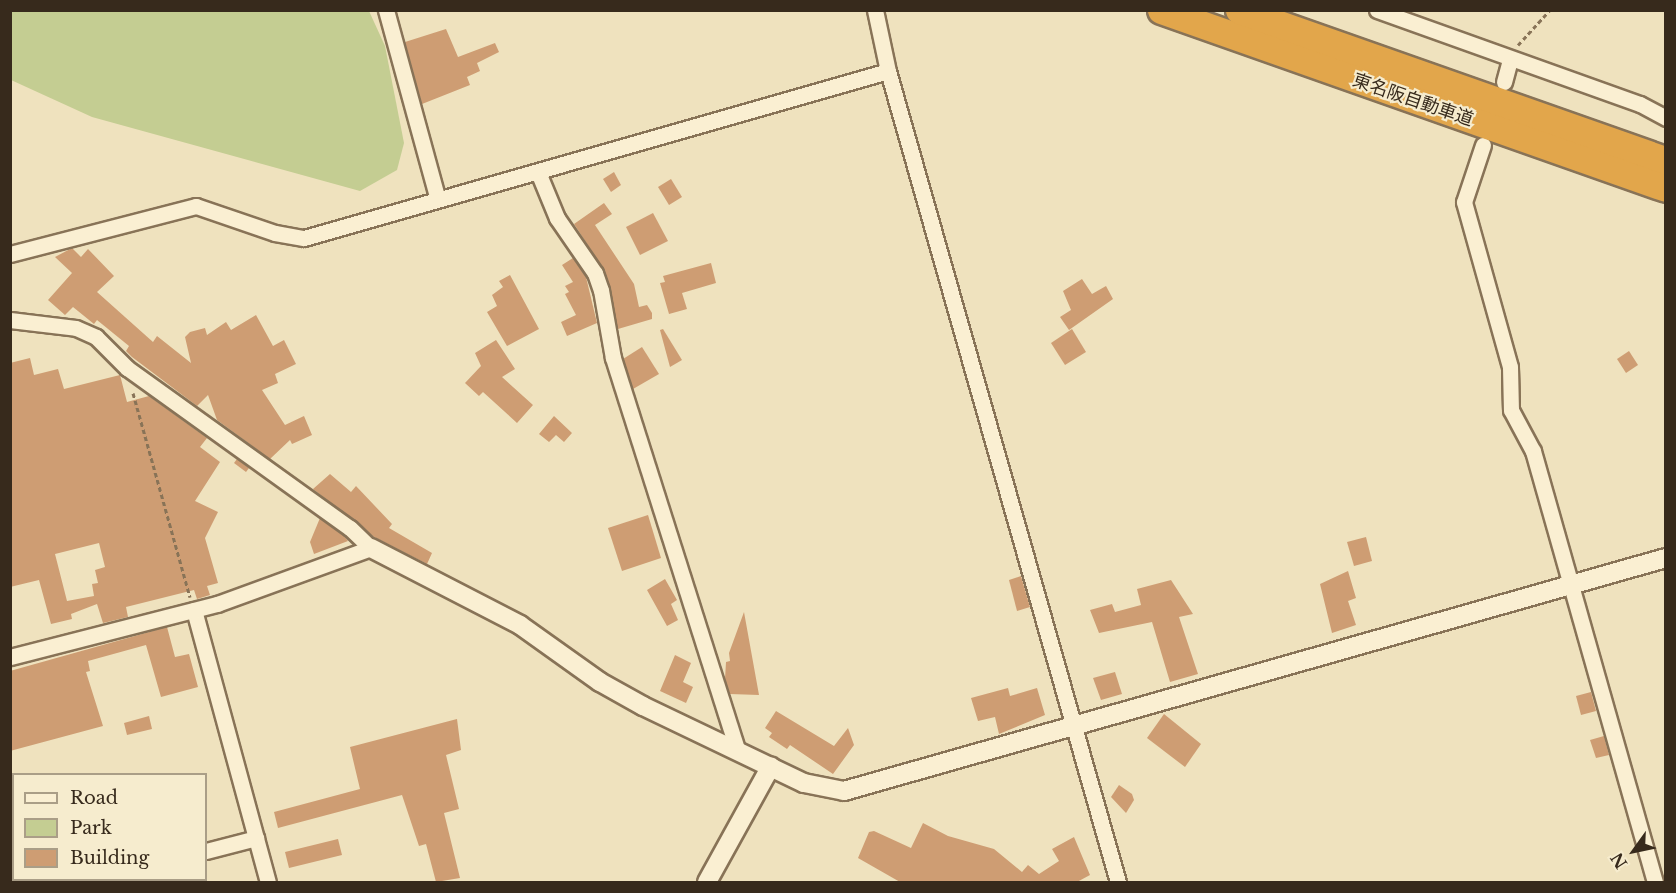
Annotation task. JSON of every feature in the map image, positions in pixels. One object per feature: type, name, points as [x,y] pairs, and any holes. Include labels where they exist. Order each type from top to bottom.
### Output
[{"type":"highway","name":"東名阪自動車道","points":[[1161,10],[1665,188]]},
{"type":"highway","name":"東名阪自動車道","points":[[1239,10],[1665,160]]},
{"type":"street","points":[[386,10],[436,197]]},
{"type":"street","points":[[875,10],[888,70],[1118,882]]},
{"type":"street","points":[[1377,10],[1640,104],[1665,118]]},
{"type":"street","points":[[1504,82],[1509,59]]},
{"type":"street","points":[[10,254],[176,208],[196,206],[217,210],[275,233],[304,238],[436,197],[538,172],[888,70]]},
{"type":"street","points":[[1483,146],[1464,202],[1510,367],[1511,410],[1533,451],[1655,882]]},
{"type":"street","points":[[538,172],[557,218],[595,273],[601,290],[613,358],[737,749]]},
{"type":"street","points":[[10,320],[86,332],[127,368],[350,528],[371,548],[520,625],[600,682],[804,783],[844,791],[1075,727],[1570,583],[1665,558]]},
{"type":"street","points":[[10,657],[194,610],[371,548]]},
{"type":"street","points":[[194,610],[268,882]]},
{"type":"street","points":[[707,882],[771,766]]},
{"type":"street","points":[[207,851],[256,838]]},
{"type":"path","points":[[1509,59],[1550,10]]},
{"type":"path","points":[[127,368],[194,610]]},
{"type":"green space","points":[[11,10],[369,11],[385,46],[404,143],[397,170],[360,191],[92,117],[11,80]]},
{"type":"building","points":[[446,29],[458,57],[495,43],[499,52],[477,63],[480,71],[467,77],[470,85],[422,104],[405,42]]},
{"type":"building","points":[[614,172],[621,185],[611,192],[603,179]]},
{"type":"building","points":[[671,179],[682,197],[669,205],[658,187]]},
{"type":"building","points":[[604,203],[612,214],[595,225],[634,284],[639,307],[647,305],[652,313],[652,319],[618,329],[604,270],[574,224]]},
{"type":"building","points":[[653,213],[668,241],[640,255],[626,227]]},
{"type":"building","points":[[72,248],[81,257],[88,249],[114,276],[97,292],[153,342],[157,336],[191,363],[185,337],[190,332],[205,328],[207,335],[226,322],[231,330],[256,315],[273,346],[284,340],[296,364],[275,374],[278,383],[262,390],[285,425],[304,416],[312,435],[292,444],[290,440],[270,459],[217,420],[208,395],[197,406],[132,357],[126,351],[129,346],[97,320],[94,324],[73,307],[65,315],[48,300],[72,273],[55,257]]},
{"type":"building","points":[[573,258],[586,277],[597,323],[567,336],[561,322],[576,315],[565,294],[569,292],[565,286],[573,282],[562,265]]},
{"type":"building","points":[[711,263],[716,283],[682,293],[687,309],[669,314],[660,283],[665,282],[663,276]]},
{"type":"building","points":[[510,275],[539,329],[507,346],[487,312],[497,306],[492,295],[503,287],[499,281]]},
{"type":"building","points":[[1082,279],[1092,294],[1106,286],[1113,299],[1069,330],[1060,317],[1071,310],[1063,291]]},
{"type":"building","points":[[663,329],[682,360],[670,367],[660,330]]},
{"type":"building","points":[[1072,329],[1086,352],[1065,365],[1051,343]]},
{"type":"building","points":[[496,340],[515,369],[502,377],[533,405],[517,423],[483,392],[479,396],[465,383],[481,366],[475,353]]},
{"type":"building","points":[[642,347],[659,374],[633,389],[623,359]]},
{"type":"building","points":[[1629,351],[1638,365],[1626,373],[1617,359]]},
{"type":"building","points":[[30,358],[34,375],[58,369],[64,389],[120,375],[127,402],[149,396],[207,438],[200,447],[220,462],[195,501],[218,512],[205,538],[218,583],[207,586],[210,595],[197,599],[194,590],[126,607],[128,617],[103,623],[97,604],[71,614],[72,619],[51,624],[39,580],[10,587],[10,363]],"holes":[[[99,543],[105,567],[95,570],[98,583],[92,584],[94,596],[67,601],[55,554]]]},
{"type":"building","points":[[554,416],[572,433],[564,442],[556,435],[549,442],[539,434]]},
{"type":"building","points":[[237,459],[249,468],[246,472],[234,463]]},
{"type":"building","points":[[330,474],[351,492],[356,486],[392,524],[389,528],[432,553],[427,564],[374,537],[313,489]]},
{"type":"building","points":[[648,515],[661,558],[622,571],[608,528]]},
{"type":"building","points":[[320,518],[348,541],[314,554],[310,542]]},
{"type":"building","points":[[1366,537],[1372,561],[1354,566],[1347,542]]},
{"type":"building","points":[[1348,571],[1356,598],[1348,601],[1356,625],[1332,633],[1320,584]]},
{"type":"building","points":[[1021,576],[1030,607],[1017,611],[1009,580]]},
{"type":"building","points":[[665,579],[677,600],[671,604],[678,620],[667,626],[647,590]]},
{"type":"building","points":[[1171,580],[1193,614],[1179,617],[1198,674],[1170,682],[1152,622],[1099,633],[1090,610],[1112,604],[1115,612],[1141,605],[1137,589]]},
{"type":"building","points":[[744,612],[759,695],[730,694],[725,679],[726,662],[730,661],[729,653]]},
{"type":"building","points":[[167,627],[175,657],[189,654],[198,687],[161,697],[146,645],[88,661],[90,671],[86,672],[103,726],[10,751],[10,671]]},
{"type":"building","points":[[675,655],[691,663],[683,682],[693,687],[686,703],[660,691]]},
{"type":"building","points":[[1115,672],[1122,694],[1101,700],[1093,678]]},
{"type":"building","points":[[1008,688],[1010,696],[1037,688],[1045,715],[999,734],[995,717],[978,721],[971,698]]},
{"type":"building","points":[[1591,692],[1596,711],[1581,715],[1576,696]]},
{"type":"building","points":[[776,711],[834,746],[848,728],[854,745],[833,774],[790,745],[787,749],[769,737],[772,733],[765,728]]},
{"type":"building","points":[[1164,714],[1201,744],[1185,767],[1147,738]]},
{"type":"building","points":[[149,716],[152,729],[127,735],[124,723]]},
{"type":"building","points":[[457,719],[461,750],[446,755],[459,809],[444,813],[460,878],[436,882],[426,844],[419,846],[402,795],[278,828],[274,812],[360,789],[350,747]]},
{"type":"building","points":[[1604,736],[1609,755],[1596,758],[1590,740]]},
{"type":"building","points":[[1119,785],[1132,794],[1134,800],[1126,813],[1111,797]]},
{"type":"building","points":[[923,823],[948,836],[994,849],[1022,872],[1028,865],[1039,874],[1059,861],[1052,849],[1074,837],[1090,875],[1077,882],[900,882],[858,858],[869,832],[874,831],[911,848]]},
{"type":"building","points":[[338,839],[342,855],[289,868],[285,852]]}]
